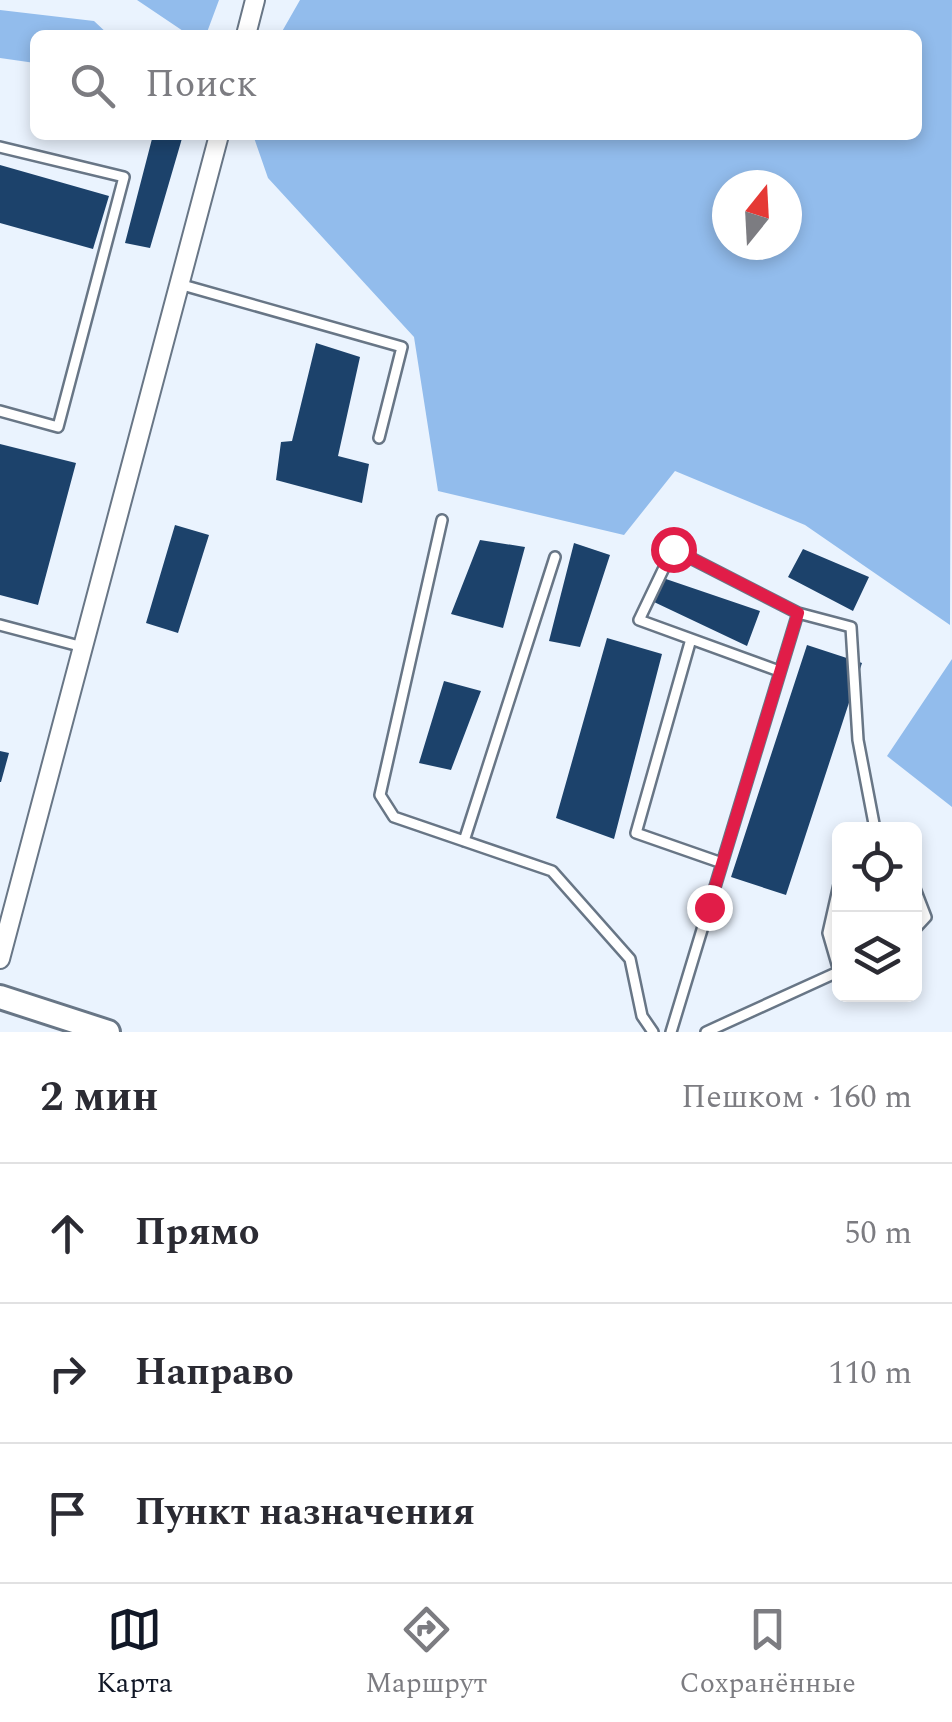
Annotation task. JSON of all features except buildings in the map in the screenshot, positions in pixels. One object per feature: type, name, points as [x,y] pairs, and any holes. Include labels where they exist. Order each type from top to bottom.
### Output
[{"type":"street","points":[[247,30],[255,0]]},
{"type":"street","points":[[0,959],[218,140]]},
{"type":"street","points":[[0,997],[108,1032]]},
{"type":"lane","points":[[0,147],[124,177],[58,427],[0,410]]},
{"type":"lane","points":[[179,284],[402,347],[380,438]]},
{"type":"lane","points":[[442,520],[380,795],[394,818],[552,871],[630,959],[642,1016],[653,1032]]},
{"type":"lane","points":[[779,671],[639,620],[673,549],[798,613],[851,627],[858,740],[874,822]]},
{"type":"lane","points":[[464,841],[555,557]]},
{"type":"lane","points":[[671,1032],[798,613]]},
{"type":"lane","points":[[0,625],[83,647]]},
{"type":"lane","points":[[691,639],[636,833],[722,864]]},
{"type":"lane","points":[[832,915],[828,932],[832,946]]},
{"type":"lane","points":[[706,1032],[832,974]]},
{"type":"shaded area","points":[[137,0],[219,0],[208,30],[182,30]]},
{"type":"shaded area","points":[[300,0],[952,0],[950,625],[805,525],[675,471],[624,535],[438,491],[414,337],[268,178],[255,140],[922,140],[922,30],[283,30]]},
{"type":"shaded area","points":[[0,10],[94,21],[104,30],[30,30],[30,62],[0,58]]},
{"type":"shaded area","points":[[952,659],[952,807],[887,756]]},
{"type":"route","points":[[673,549],[798,613],[709,907]]}]
